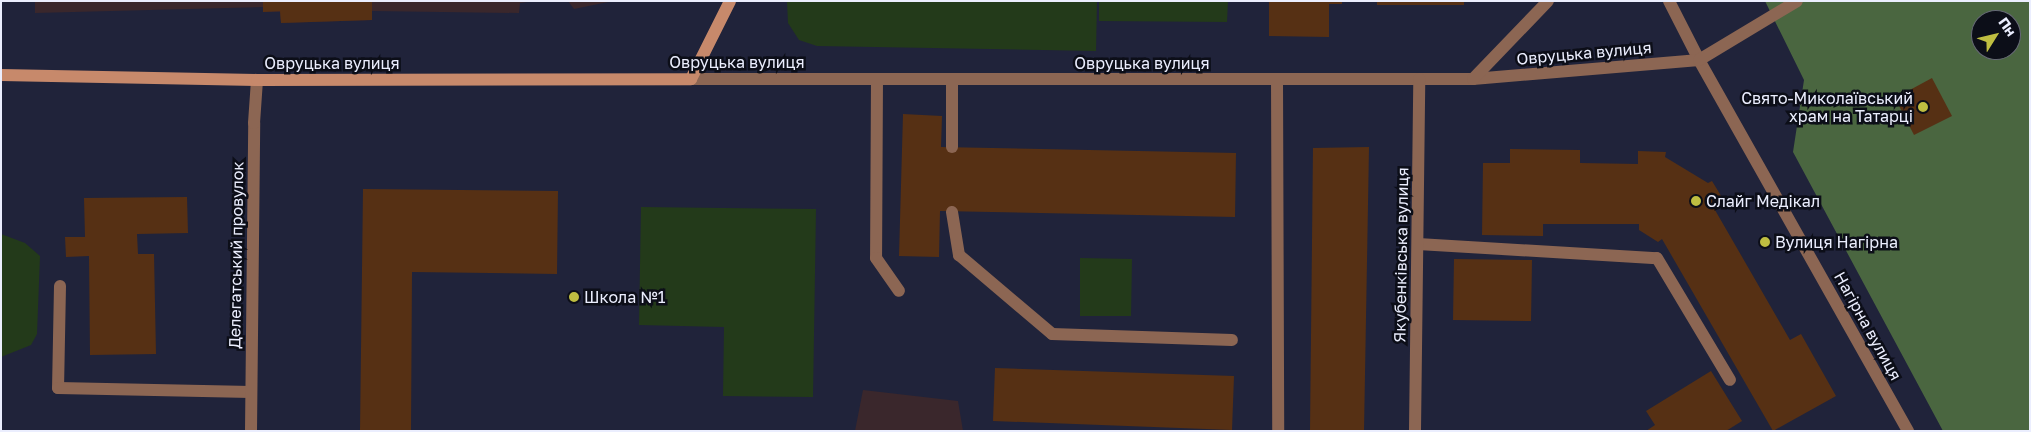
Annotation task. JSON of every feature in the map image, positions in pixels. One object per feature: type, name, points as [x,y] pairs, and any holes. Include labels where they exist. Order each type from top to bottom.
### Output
[{"type":"street","points":[[691,79],[730,1]]},
{"type":"street","name":"Овруцька вулиця","points":[[1473,79],[1548,1]]},
{"type":"street","name":"Нагірна вулиця","points":[[1669,1],[1699,60],[1908,431]]},
{"type":"street","points":[[1699,60],[1797,1]]},
{"type":"street","name":"Овруцька вулиця","points":[[1,75],[257,80],[1473,79],[1699,60]]},
{"type":"street","points":[[877,79],[876,258],[899,291]]},
{"type":"street","points":[[952,79],[952,147]]},
{"type":"street","points":[[1277,79],[1278,431]]},
{"type":"street","name":"Якубенківська вулиця","points":[[1415,431],[1419,79]]},
{"type":"street","name":"Делегатський провулок","points":[[250,431],[254,123],[257,80]]},
{"type":"street","points":[[952,212],[959,255],[1052,334],[1232,340]]},
{"type":"street","points":[[1418,244],[1657,258],[1730,380]]},
{"type":"street","points":[[60,286],[58,388],[251,392]]},
{"type":"shaded area","points":[[35,1],[535,1],[520,3],[519,13],[372,11],[372,20],[281,23],[280,12],[263,12],[263,7],[35,13]]},
{"type":"shaded area","points":[[568,1],[613,1],[574,9]]},
{"type":"shaded area","points":[[863,390],[958,401],[963,431],[855,431]]},
{"type":"green space","points":[[787,1],[1097,1],[1096,51],[817,46],[799,40],[788,23]]},
{"type":"green space","points":[[1099,1],[1228,1],[1227,22],[1099,21]]},
{"type":"green space","points":[[1765,1],[2030,1],[2030,431],[1943,431],[1793,152],[1804,80]]},
{"type":"green space","points":[[641,207],[816,209],[813,397],[723,396],[724,327],[639,325]]},
{"type":"green space","points":[[1,234],[25,243],[40,256],[37,334],[31,345],[1,357]]},
{"type":"green space","points":[[1080,258],[1132,259],[1131,316],[1080,316]]},
{"type":"building","points":[[263,1],[372,1],[372,20],[281,23],[280,11],[263,12]]},
{"type":"building","points":[[1269,1],[1342,1],[1342,4],[1329,4],[1329,37],[1269,36]]},
{"type":"building","points":[[1377,1],[1464,1],[1464,5],[1377,5]]},
{"type":"building","name":"Свято-Миколаївський храм на Татарці","points":[[1932,78],[1952,116],[1914,135],[1895,98]]},
{"type":"building","points":[[903,114],[942,116],[941,147],[1236,153],[1235,217],[940,211],[939,257],[899,256]]},
{"type":"building","points":[[1369,147],[1364,431],[1310,431],[1313,148]]},
{"type":"building","points":[[1510,149],[1580,150],[1580,163],[1638,164],[1638,151],[1666,152],[1665,157],[1708,183],[1712,181],[1726,204],[1715,210],[1790,340],[1801,334],[1836,396],[1773,431],[1662,239],[1658,242],[1639,230],[1639,224],[1543,224],[1543,236],[1482,235],[1483,163],[1510,163]]},
{"type":"building","points":[[363,189],[558,191],[557,274],[412,272],[411,431],[360,431]]},
{"type":"building","points":[[187,197],[188,233],[137,234],[138,254],[154,254],[156,354],[90,355],[89,256],[66,257],[65,237],[85,237],[84,198]]},
{"type":"building","points":[[1454,259],[1532,260],[1531,321],[1453,320]]},
{"type":"building","points":[[995,368],[1234,376],[1232,430],[993,421]]},
{"type":"building","points":[[1711,371],[1742,421],[1726,431],[1646,431],[1655,425],[1646,411]]},
{"type":"place","name":"Свято-Миколаївський храм на Татарці","points":[[1923,107]]},
{"type":"place","name":"Слайг Медікал","points":[[1696,201]]},
{"type":"place","name":"Вулиця Нагірна","points":[[1765,242]]},
{"type":"place","name":"Школа №1","points":[[574,297]]}]
